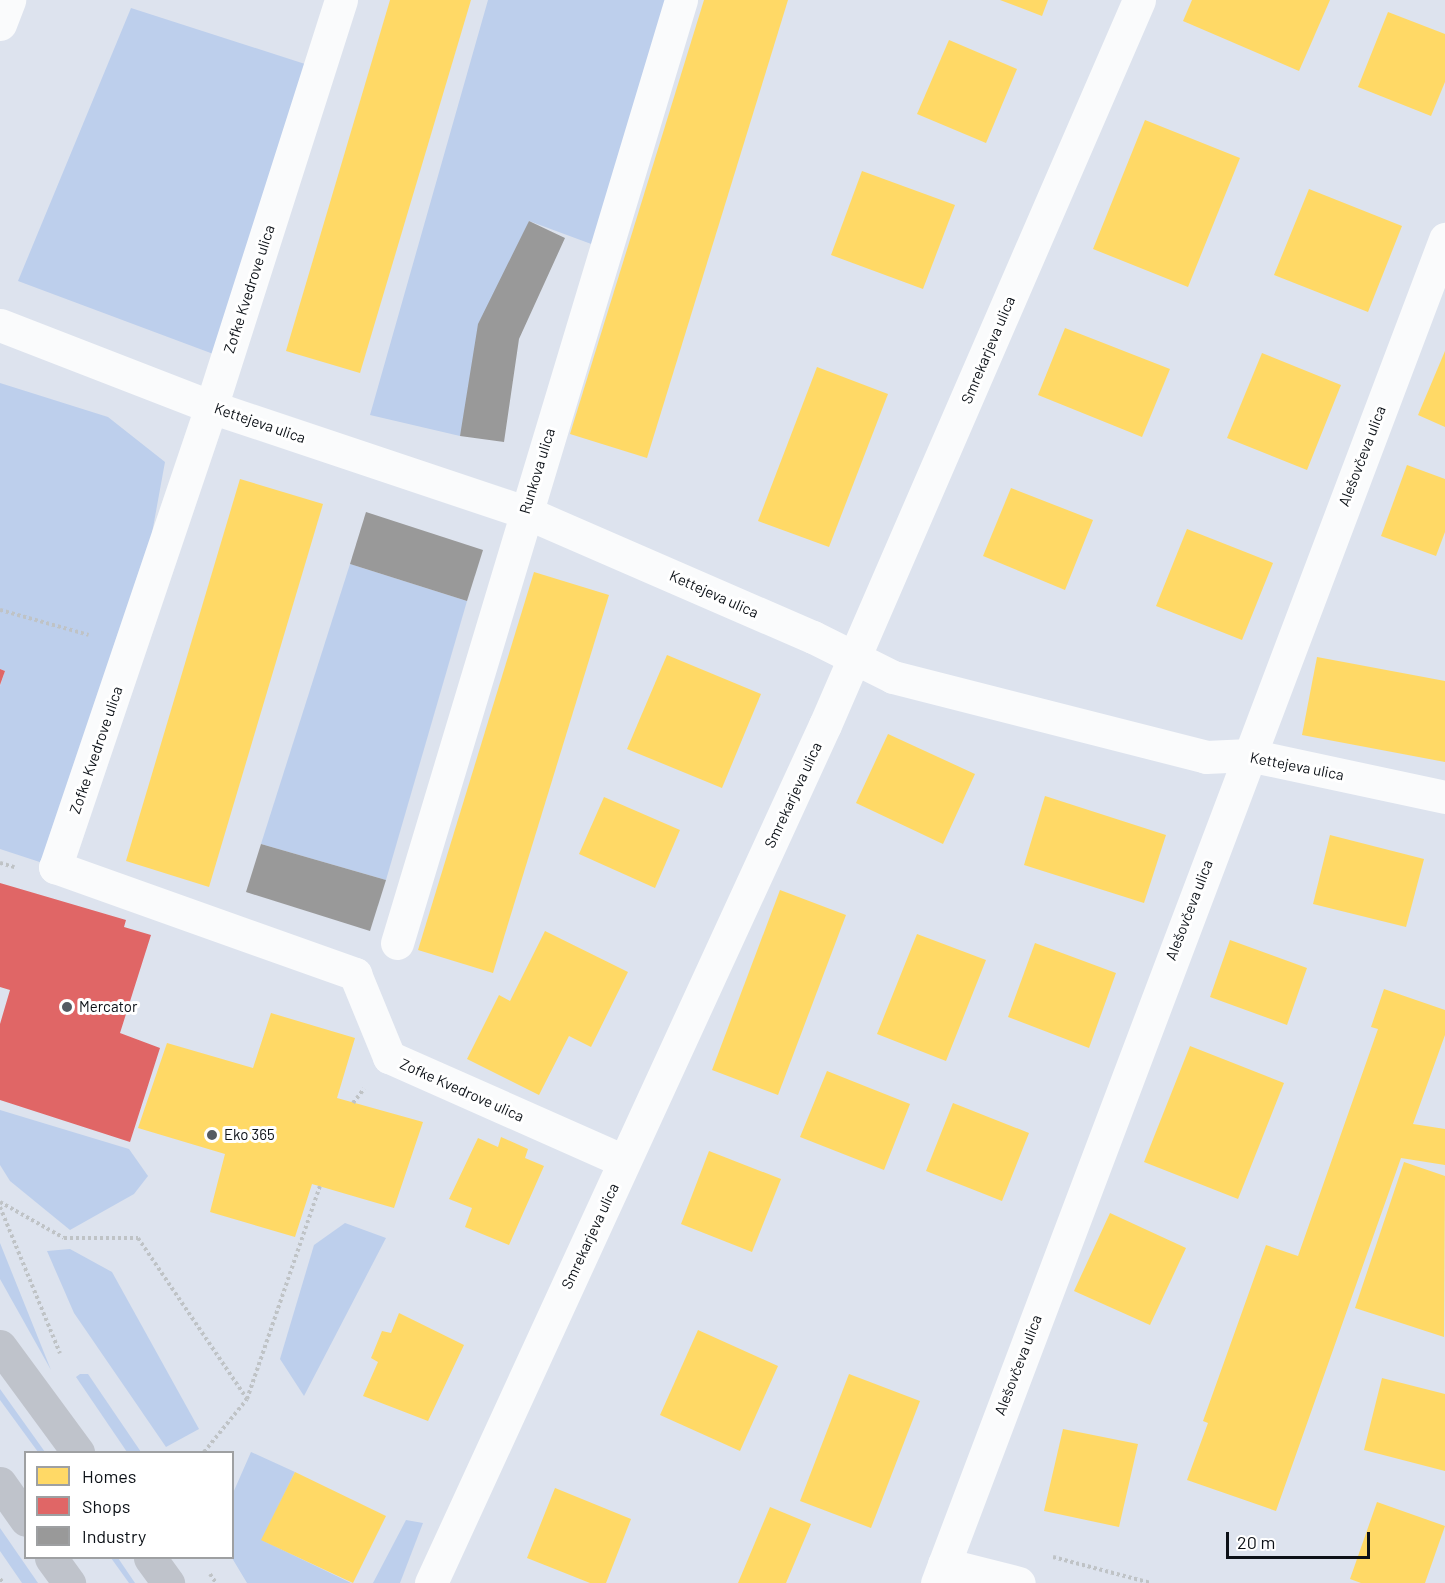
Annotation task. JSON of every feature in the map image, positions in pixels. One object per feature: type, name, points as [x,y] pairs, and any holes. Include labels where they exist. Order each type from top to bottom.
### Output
[{"type":"main road","points":[[0,1346],[77,1451]]},
{"type":"main road","points":[[0,1483],[24,1517]]},
{"type":"main road","points":[[52,1559],[69,1583]]},
{"type":"main road","points":[[151,1559],[168,1583]]},
{"type":"street","points":[[0,24],[9,0]]},
{"type":"street","name":"Zofke Kvedrove ulica","points":[[340,0],[212,407],[55,867],[355,974],[389,1057],[624,1161]]},
{"type":"street","name":"Runkova ulica","points":[[397,943],[681,0]]},
{"type":"street","name":"Smrekarjeva ulica","points":[[431,1583],[855,657],[1139,0]]},
{"type":"street","name":"Alešovčeva ulica","points":[[940,1574],[1445,239]]},
{"type":"street","name":"Kettejeva ulica","points":[[0,325],[212,407],[525,512],[855,657],[893,677],[1194,754],[1249,755],[1445,797]]},
{"type":"street","points":[[940,1574],[1019,1583]]},
{"type":"path","points":[[0,609],[131,648]]},
{"type":"path","points":[[205,1451],[247,1399],[320,1186]]},
{"type":"path","points":[[0,1202],[64,1238],[138,1238],[247,1399]]},
{"type":"path","points":[[0,1207],[45,1311]]},
{"type":"path","points":[[0,1579],[3,1583]]},
{"type":"shaded area","points":[[488,0],[666,0],[594,245],[529,221],[460,436],[370,415]]},
{"type":"shaded area","points":[[131,8],[305,64],[216,355],[18,281]]},
{"type":"shaded area","points":[[0,383],[108,417],[165,462],[131,648],[55,867],[0,849],[0,686],[5,671],[0,669]]},
{"type":"shaded area","points":[[350,564],[467,601],[386,880],[261,844]]},
{"type":"shaded area","points":[[0,1110],[129,1149],[148,1176],[134,1194],[70,1230],[10,1181],[0,1165]]},
{"type":"shaded area","points":[[345,1223],[386,1238],[304,1396],[280,1359],[314,1245]]},
{"type":"shaded area","points":[[0,1243],[51,1370],[0,1279]]},
{"type":"shaded area","points":[[70,1249],[112,1272],[199,1429],[166,1447],[74,1313],[47,1251]]},
{"type":"shaded area","points":[[80,1374],[88,1374],[140,1451],[126,1451],[76,1377]]},
{"type":"shaded area","points":[[0,1389],[44,1451],[37,1451],[0,1400]]},
{"type":"shaded area","points":[[251,1452],[295,1472],[262,1540],[351,1583],[247,1583],[233,1559],[234,1491]]},
{"type":"shaded area","points":[[406,1520],[423,1523],[400,1583],[373,1583]]},
{"type":"shaded area","points":[[0,1528],[38,1583],[22,1583],[0,1551]]},
{"type":"shaded area","points":[[112,1559],[119,1559],[135,1583],[129,1583]]},
{"type":"building: Homes","points":[[390,0],[471,0],[360,373],[286,351]]},
{"type":"building: Homes","points":[[704,0],[788,0],[647,458],[570,434]]},
{"type":"building: Homes","points":[[1000,0],[1048,0],[1042,16]]},
{"type":"building: Homes","points":[[1192,0],[1330,0],[1299,71],[1183,21]]},
{"type":"building: Homes","points":[[1388,12],[1445,34],[1445,82],[1431,116],[1358,87]]},
{"type":"building: Homes","points":[[949,40],[1017,69],[986,143],[917,114]]},
{"type":"building: Homes","points":[[1145,120],[1240,158],[1188,287],[1093,249]]},
{"type":"building: Homes","points":[[862,171],[955,205],[923,289],[831,255]]},
{"type":"building: Homes","points":[[1309,189],[1402,226],[1368,312],[1274,275]]},
{"type":"building: Homes","points":[[1065,328],[1170,369],[1142,437],[1038,395]]},
{"type":"building: Homes","points":[[1445,351],[1445,427],[1418,415]]},
{"type":"building: Homes","points":[[1262,353],[1341,385],[1307,470],[1227,438]]},
{"type":"building: Homes","points":[[817,367],[888,394],[829,547],[758,521]]},
{"type":"building: Homes","points":[[1407,465],[1445,479],[1445,532],[1436,556],[1381,536]]},
{"type":"building: Homes","points":[[240,479],[323,504],[209,887],[126,861]]},
{"type":"building: Homes","points":[[1011,488],[1093,520],[1065,590],[983,556]]},
{"type":"building: Homes","points":[[1187,529],[1273,563],[1242,640],[1156,606]]},
{"type":"building: Homes","points":[[534,572],[609,595],[493,973],[418,950]]},
{"type":"building: Homes","points":[[667,655],[761,694],[722,788],[627,749]]},
{"type":"building: Homes","points":[[1317,657],[1445,681],[1445,762],[1302,735]]},
{"type":"building: Homes","points":[[888,734],[975,774],[943,844],[856,803]]},
{"type":"building: Homes","points":[[1045,796],[1166,835],[1144,903],[1024,865]]},
{"type":"building: Homes","points":[[604,797],[680,830],[655,888],[579,854]]},
{"type":"building: Homes","points":[[1330,835],[1424,859],[1406,927],[1313,904]]},
{"type":"building: Homes","points":[[780,890],[846,915],[778,1095],[712,1070]]},
{"type":"building: Homes","points":[[545,931],[628,972],[591,1047],[569,1036],[539,1095],[467,1059],[499,995],[510,1001]]},
{"type":"building: Homes","points":[[917,934],[986,960],[946,1061],[877,1034]]},
{"type":"building: Homes","points":[[1230,940],[1307,968],[1287,1025],[1210,997]]},
{"type":"building: Homes","points":[[1035,943],[1116,973],[1089,1048],[1008,1017]]},
{"type":"building: Homes","points":[[1384,989],[1445,1010],[1445,1035],[1413,1124],[1445,1129],[1445,1165],[1401,1158],[1276,1511],[1187,1480],[1208,1423],[1203,1421],[1266,1245],[1298,1256],[1378,1029],[1371,1027]]},
{"type":"building: Homes","points":[[271,1013],[355,1038],[337,1098],[423,1122],[394,1208],[312,1184],[295,1237],[210,1212],[225,1154],[138,1128],[167,1043],[253,1068]]},
{"type":"building: Homes","points":[[1190,1046],[1284,1083],[1238,1199],[1144,1162]]},
{"type":"building: Homes","points":[[827,1071],[910,1104],[884,1170],[800,1137]]},
{"type":"building: Homes","points":[[953,1103],[1029,1133],[1002,1201],[926,1171]]},
{"type":"building: Homes","points":[[501,1137],[528,1149],[525,1158],[544,1166],[509,1245],[465,1227],[472,1208],[449,1199],[478,1138],[498,1147]]},
{"type":"building: Homes","points":[[709,1151],[781,1179],[752,1252],[681,1224]]},
{"type":"building: Homes","points":[[1404,1162],[1445,1176],[1444,1337],[1355,1308]]},
{"type":"building: Homes","points":[[1110,1213],[1186,1248],[1150,1325],[1074,1291]]},
{"type":"building: Homes","points":[[399,1313],[464,1345],[428,1421],[363,1396],[378,1362],[371,1358],[382,1331],[391,1333]]},
{"type":"building: Homes","points":[[698,1330],[778,1366],[740,1451],[660,1415]]},
{"type":"building: Homes","points":[[849,1374],[920,1401],[871,1528],[800,1501]]},
{"type":"building: Homes","points":[[1382,1378],[1445,1394],[1445,1471],[1364,1450]]},
{"type":"building: Homes","points":[[1063,1429],[1138,1444],[1119,1527],[1044,1511]]},
{"type":"building: Homes","points":[[295,1472],[386,1516],[353,1583],[261,1540]]},
{"type":"building: Homes","points":[[555,1488],[631,1519],[606,1583],[590,1583],[527,1558]]},
{"type":"building: Homes","points":[[1377,1502],[1445,1526],[1425,1583],[1361,1583],[1350,1579]]},
{"type":"building: Homes","points":[[770,1507],[811,1524],[786,1583],[738,1583]]},
{"type":"building: Shops","points":[[0,669],[5,671],[0,685]]},
{"type":"building: Shops","name":"Mercator","points":[[0,883],[126,920],[124,927],[151,935],[120,1033],[160,1048],[130,1142],[0,1100],[0,1024],[10,990],[0,987]]},
{"type":"building: Industry","points":[[529,221],[565,238],[519,339],[504,442],[460,436],[478,324]]},
{"type":"building: Industry","points":[[366,512],[483,550],[467,601],[350,564]]},
{"type":"building: Industry","points":[[261,844],[386,880],[370,931],[246,892]]},
{"type":"place","name":"Mercator","points":[[67,1007]]},
{"type":"place","name":"Eko 365","points":[[212,1135]]}]
